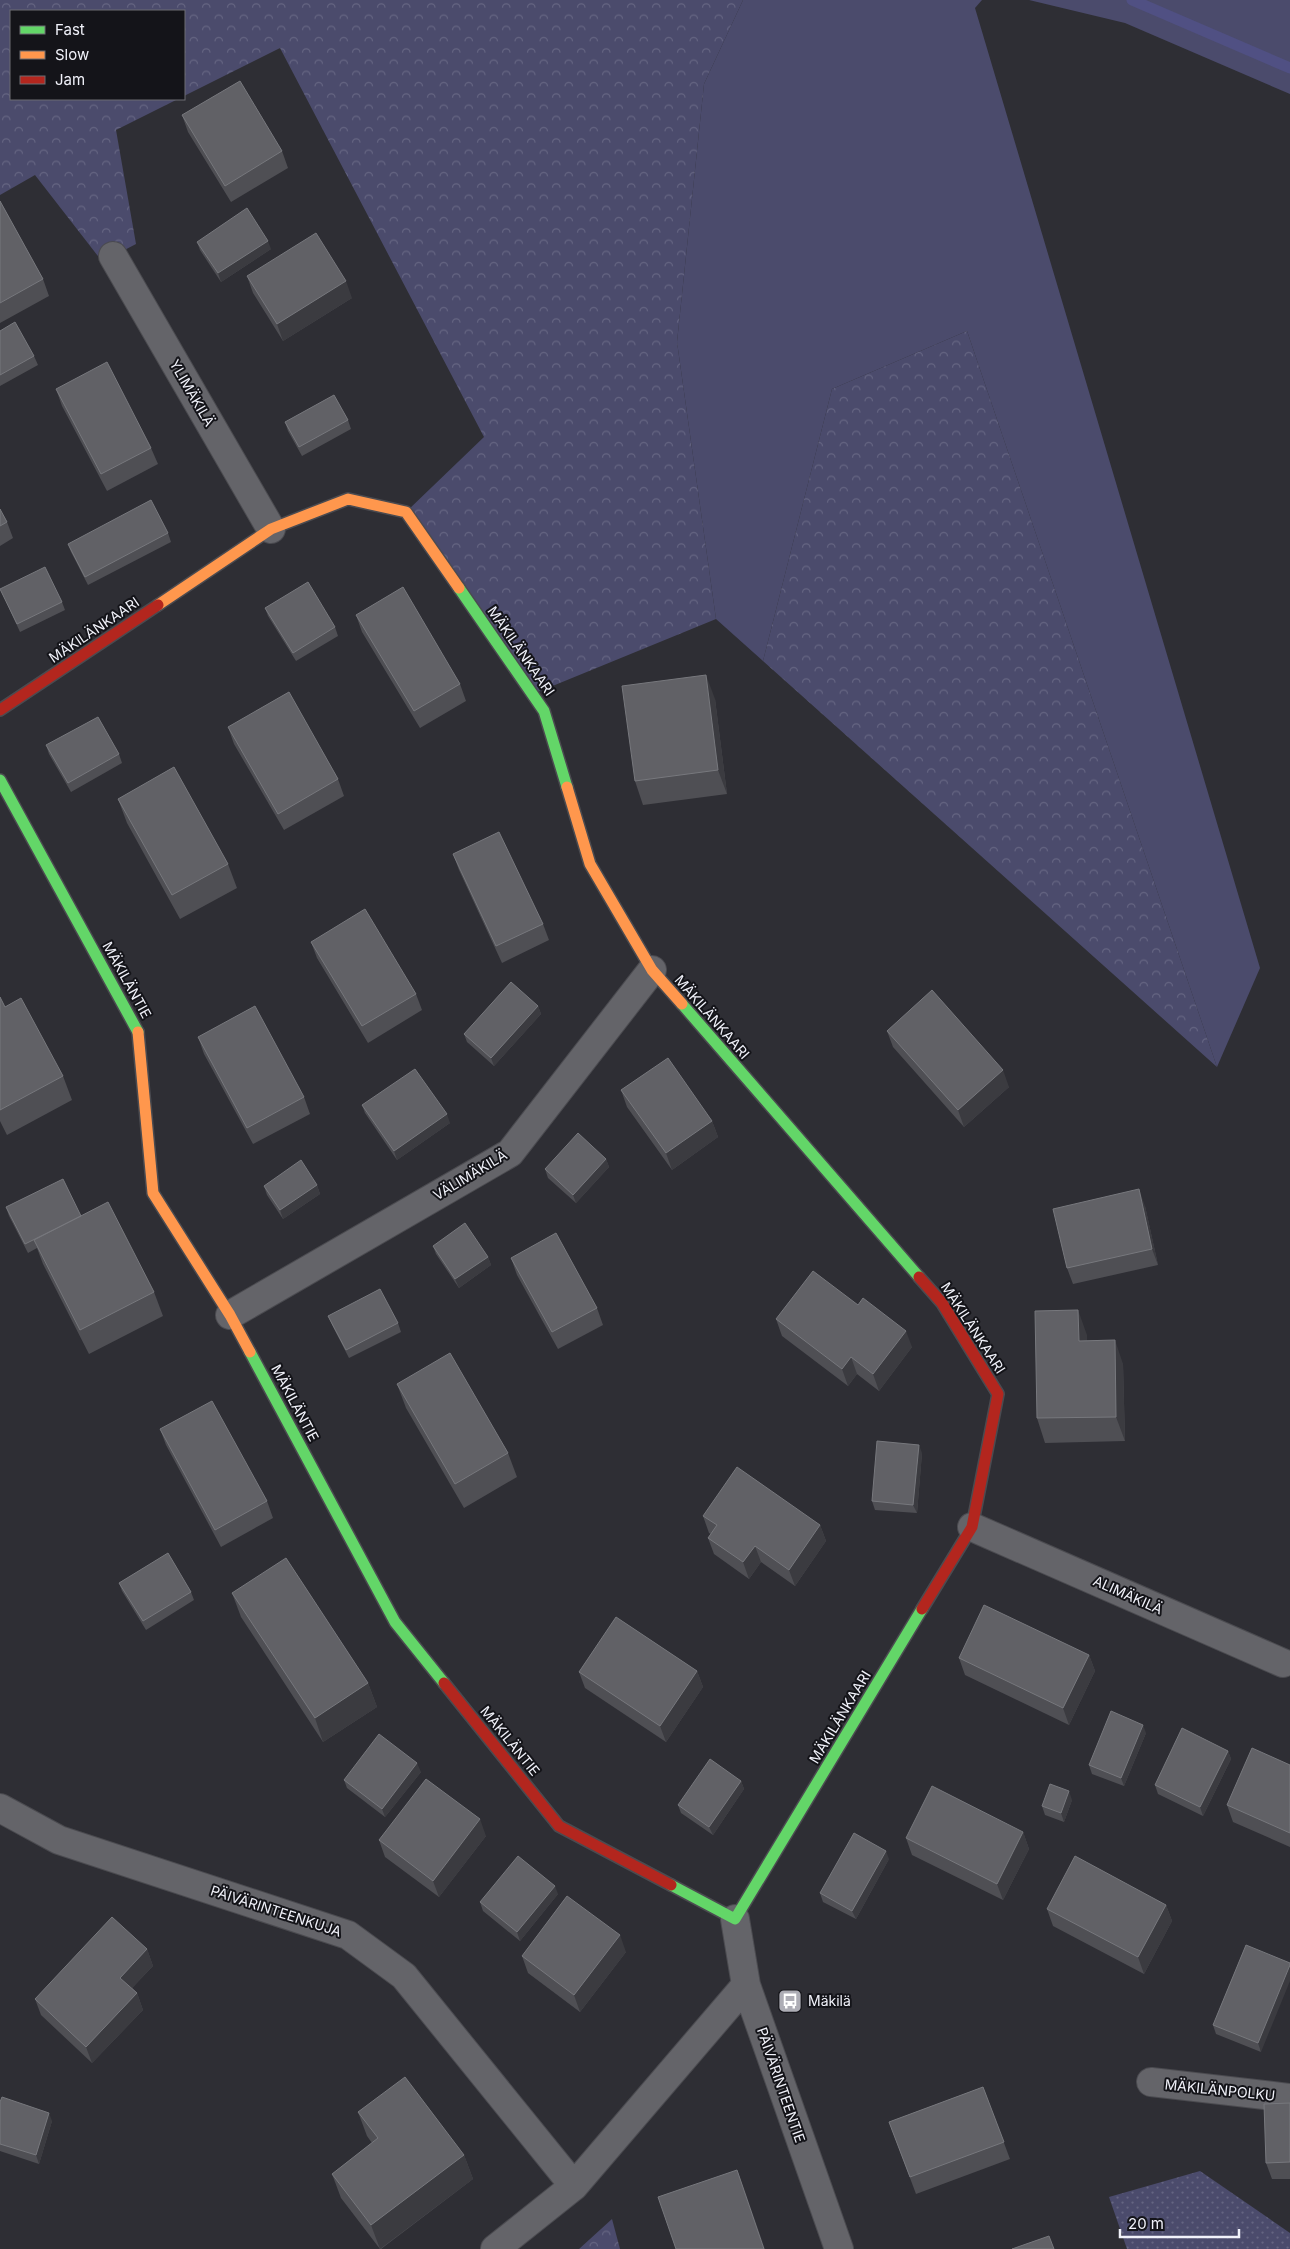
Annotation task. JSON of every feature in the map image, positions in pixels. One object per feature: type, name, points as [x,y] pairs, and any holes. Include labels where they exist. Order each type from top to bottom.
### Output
[{"type":"street","name":"YLIMÄKILÄ","points":[[113,256],[271,530]]},
{"type":"street","name":"MÄKILÄNKAARI","points":[[0,710],[271,530],[348,499],[406,512],[544,711],[590,864],[652,970],[942,1303],[998,1394],[972,1527],[735,1919]]},
{"type":"street","name":"MÄKILÄNTIE","points":[[0,780],[138,1029],[153,1193],[230,1315],[395,1622],[559,1826],[735,1919]]},
{"type":"street","name":"VÄLIMÄKILÄ","points":[[230,1315],[510,1153],[652,970]]},
{"type":"street","name":"ALIMÄKILÄ","points":[[972,1527],[1283,1663]]},
{"type":"street","name":"PÄIVÄRINTEENKUJA","points":[[0,1808],[59,1840],[348,1935],[404,1976],[574,2186]]},
{"type":"street","name":"PÄIVÄRINTEENTIE","points":[[735,1919],[746,1985],[839,2249]]},
{"type":"street","points":[[495,2249],[574,2186],[746,1985]]},
{"type":"street","name":"MÄKILÄNPOLKU","points":[[1150,2082],[1290,2098]]},
{"type":"green space","points":[[0,0],[743,0],[704,84],[677,342],[716,619],[533,694],[406,512],[484,437],[280,48],[185,96],[185,10],[10,10],[10,100],[176,100],[116,130],[136,244],[101,260],[35,175],[0,195]]},
{"type":"green space","points":[[743,0],[982,0],[975,8],[1260,968],[1217,1067],[967,331],[832,389],[763,661],[716,619],[677,342],[704,84]]},
{"type":"green space","points":[[1029,0],[1290,0],[1290,94],[1125,23]]},
{"type":"green space","points":[[967,331],[1217,1067],[763,661],[832,389]]},
{"type":"green space","points":[[1200,2171],[1290,2233],[1290,2249],[1127,2249],[1109,2197]]},
{"type":"green space","points":[[612,2219],[620,2249],[579,2249]]},
{"type":"building","points":[[240,81],[282,151],[225,186],[182,115]]},
{"type":"building","points":[[0,201],[43,279],[0,303]]},
{"type":"building","points":[[247,208],[268,241],[218,273],[197,242]]},
{"type":"building","points":[[316,233],[346,281],[277,324],[247,276]]},
{"type":"building","points":[[15,322],[34,356],[0,375],[0,331]]},
{"type":"building","points":[[107,362],[151,448],[101,474],[56,389]]},
{"type":"building","points":[[334,395],[348,420],[299,447],[285,422]]},
{"type":"building","points":[[151,500],[168,533],[85,577],[68,544]]},
{"type":"building","points":[[0,509],[7,522],[0,526]]},
{"type":"building","points":[[45,567],[62,602],[17,624],[0,589]]},
{"type":"building","points":[[308,582],[335,627],[293,653],[265,608]]},
{"type":"building","points":[[403,587],[460,684],[414,711],[356,615]]},
{"type":"building","points":[[706,675],[718,770],[635,781],[622,686]]},
{"type":"building","points":[[289,692],[338,779],[278,814],[228,727]]},
{"type":"building","points":[[98,717],[119,754],[68,783],[46,745]]},
{"type":"building","points":[[174,767],[228,864],[172,895],[118,799]]},
{"type":"building","points":[[499,832],[543,924],[496,946],[453,854]]},
{"type":"building","points":[[365,909],[416,994],[362,1026],[311,942]]},
{"type":"building","points":[[511,982],[538,1006],[491,1058],[464,1034]]},
{"type":"building","points":[[932,990],[1003,1070],[958,1110],[887,1031]]},
{"type":"building","points":[[0,997],[5,1007],[21,998],[63,1076],[0,1110]]},
{"type":"building","points":[[255,1006],[304,1097],[247,1128],[198,1037]]},
{"type":"building","points":[[668,1058],[712,1121],[666,1153],[621,1090]]},
{"type":"building","points":[[415,1069],[447,1114],[394,1151],[362,1105]]},
{"type":"building","points":[[578,1133],[606,1159],[573,1195],[545,1169]]},
{"type":"building","points":[[301,1160],[317,1185],[280,1210],[264,1186]]},
{"type":"building","points":[[63,1179],[81,1216],[25,1244],[6,1207]]},
{"type":"building","points":[[1139,1189],[1152,1249],[1067,1268],[1053,1209]]},
{"type":"building","points":[[108,1202],[154,1292],[80,1330],[34,1240]]},
{"type":"building","points":[[465,1223],[488,1257],[455,1279],[433,1246]]},
{"type":"building","points":[[556,1233],[597,1308],[552,1332],[511,1258]]},
{"type":"building","points":[[813,1271],[858,1305],[863,1298],[906,1331],[873,1374],[851,1357],[842,1369],[776,1319]]},
{"type":"building","points":[[380,1289],[398,1323],[346,1350],[328,1316]]},
{"type":"building","points":[[1078,1310],[1079,1341],[1115,1340],[1116,1417],[1037,1418],[1035,1311]]},
{"type":"building","points":[[450,1353],[508,1453],[455,1484],[397,1384]]},
{"type":"building","points":[[212,1401],[267,1501],[215,1530],[160,1429]]},
{"type":"building","points":[[877,1441],[919,1445],[913,1505],[872,1501]]},
{"type":"building","points":[[737,1467],[820,1525],[789,1570],[755,1546],[743,1562],[708,1538],[717,1525],[703,1516]]},
{"type":"building","points":[[168,1553],[191,1592],[143,1621],[119,1583]]},
{"type":"building","points":[[286,1558],[368,1683],[315,1718],[232,1593]]},
{"type":"building","points":[[984,1605],[1089,1655],[1063,1708],[959,1658]]},
{"type":"building","points":[[616,1617],[697,1671],[660,1726],[579,1672]]},
{"type":"building","points":[[1111,1711],[1143,1725],[1121,1778],[1089,1765]]},
{"type":"building","points":[[1182,1728],[1228,1751],[1200,1807],[1155,1785]]},
{"type":"building","points":[[379,1734],[417,1763],[382,1809],[344,1780]]},
{"type":"building","points":[[1252,1748],[1290,1765],[1290,1833],[1227,1805]]},
{"type":"building","points":[[710,1759],[741,1781],[709,1827],[678,1805]]},
{"type":"building","points":[[426,1779],[480,1819],[433,1881],[379,1840]]},
{"type":"building","points":[[1050,1784],[1069,1791],[1061,1813],[1042,1806]]},
{"type":"building","points":[[932,1786],[1023,1832],[997,1884],[906,1838]]},
{"type":"building","points":[[854,1833],[886,1851],[852,1911],[820,1893]]},
{"type":"building","points":[[518,1856],[555,1886],[517,1932],[480,1902]]},
{"type":"building","points":[[1075,1856],[1166,1905],[1138,1957],[1047,1909]]},
{"type":"building","points":[[567,1896],[620,1935],[574,1995],[522,1956]]},
{"type":"building","points":[[112,1917],[147,1949],[120,1978],[137,1993],[86,2047],[35,1999]]},
{"type":"building","points":[[1246,1945],[1290,1963],[1258,2043],[1213,2025]]},
{"type":"building","points":[[405,2077],[464,2155],[371,2225],[332,2174],[378,2138],[358,2112]]},
{"type":"building","points":[[983,2087],[1004,2142],[910,2177],[889,2122]]},
{"type":"building","points":[[2,2097],[49,2113],[36,2155],[0,2144],[0,2102]]},
{"type":"building","points":[[1290,2103],[1290,2162],[1266,2163],[1264,2104]]},
{"type":"building","points":[[737,2170],[764,2249],[676,2249],[658,2197]]},
{"type":"building","points":[[1049,2236],[1054,2249],[1012,2249]]},
{"type":"waterway","points":[[1132,0],[1290,68]]},
{"type":"traffic: fast","points":[[459,588],[544,711],[567,787]]},
{"type":"traffic: fast","points":[[0,780],[138,1032]]},
{"type":"traffic: fast","points":[[682,1004],[919,1277]]},
{"type":"traffic: fast","points":[[250,1352],[395,1622],[444,1683]]},
{"type":"traffic: fast","points":[[671,1885],[735,1919],[922,1609]]},
{"type":"traffic: slow","points":[[158,605],[271,529],[348,499],[406,512],[459,588]]},
{"type":"traffic: slow","points":[[567,787],[590,864],[652,970],[682,1004]]},
{"type":"traffic: slow","points":[[138,1032],[153,1193],[230,1315],[250,1352]]},
{"type":"traffic: jam","points":[[0,710],[158,605]]},
{"type":"traffic: jam","points":[[919,1277],[942,1303],[998,1394],[972,1527],[922,1609]]},
{"type":"traffic: jam","points":[[444,1683],[559,1826],[671,1885]]},
{"type":"place","name":"Mäkilä","points":[[790,2001]]}]
